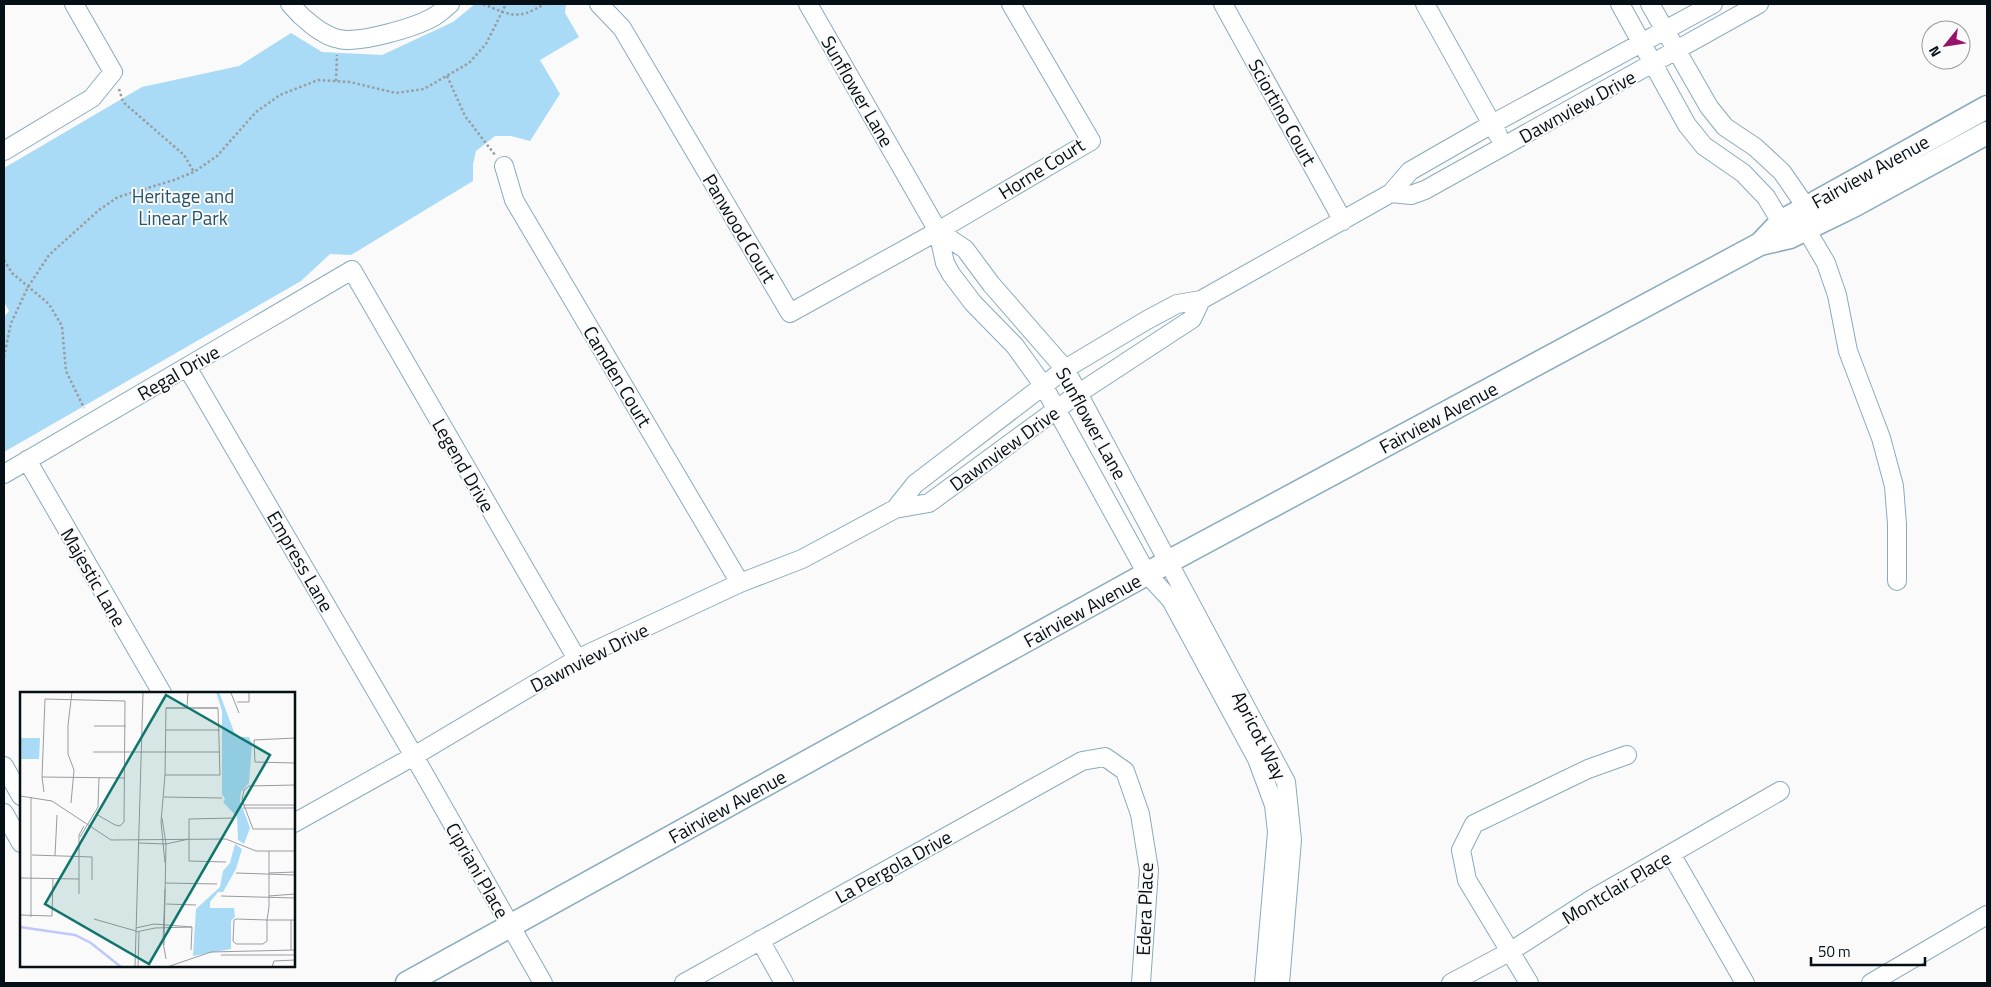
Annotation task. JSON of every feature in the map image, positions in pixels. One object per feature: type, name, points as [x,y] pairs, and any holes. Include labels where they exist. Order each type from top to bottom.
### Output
[{"type":"street","points":[[4,151],[92,98],[113,72],[74,4]]},
{"type":"street","points":[[290,4],[304,20],[338,39],[357,41],[394,32],[435,16],[450,4]]},
{"type":"street","name":"Panwood Court","points":[[599,4],[622,28],[790,313],[938,231]]},
{"type":"street","name":"Sunflower Lane","points":[[808,4],[938,231],[945,263],[951,274],[1015,346],[1044,385],[1147,574]]},
{"type":"street","name":"Horne Court","points":[[938,231],[1091,141],[1011,4]]},
{"type":"street","name":"Sciortino Court","points":[[1224,4],[1344,220]]},
{"type":"street","points":[[1425,4],[1504,146]]},
{"type":"street","points":[[1620,4],[1687,125],[1704,146],[1743,173],[1766,197],[1800,223]]},
{"type":"street","points":[[1650,4],[1709,107],[1726,127],[1755,147],[1782,172],[1800,223],[1826,263],[1837,295],[1848,351],[1882,438],[1894,486],[1897,524],[1897,581]]},
{"type":"street","name":"Dawnview Drive","points":[[895,509],[915,484],[1065,369],[1169,308],[1177,304],[1201,300],[1344,220],[1391,193],[1410,171],[1492,124],[1713,4]]},
{"type":"street","name":"Dawnview Drive","points":[[1391,193],[1410,195],[1425,190],[1760,4]]},
{"type":"street","name":"Fairview Avenue","points":[[407,983],[1168,562],[1800,223],[1987,107]]},
{"type":"street","name":"Fairview Avenue","points":[[1800,223],[1853,206],[1987,133]]},
{"type":"street","name":"Camden Court","points":[[504,166],[514,200],[740,583]]},
{"type":"street","name":"Sunflower Lane","points":[[938,231],[966,249],[991,284],[1065,369],[1168,562]]},
{"type":"street","name":"Regal Drive","points":[[4,474],[352,270]]},
{"type":"street","name":"Legend Drive","points":[[352,270],[577,659]]},
{"type":"street","name":"Dawnview Drive","points":[[295,822],[414,756],[577,659],[740,583],[802,559],[895,509],[929,503],[1079,393],[1192,319],[1201,300]]},
{"type":"street","name":"Empress Lane","points":[[187,366],[414,756]]},
{"type":"street","name":"Majestic Lane","points":[[27,460],[161,692]]},
{"type":"street","name":"Apricot Way","points":[[1168,562],[1286,782],[1292,840],[1280,983]]},
{"type":"street","name":"Apricot Way","points":[[1147,574],[1170,600],[1257,759],[1274,805],[1277,832],[1264,983]]},
{"type":"street","points":[[1529,983],[1467,880],[1462,850],[1474,824],[1588,769],[1627,755]]},
{"type":"street","name":"Cipriani Place","points":[[414,756],[543,983]]},
{"type":"street","name":"La Pergola Drive","points":[[684,983],[1082,761],[1105,757]]},
{"type":"street","name":"Edera Place","points":[[1105,757],[1125,771],[1142,824],[1149,870],[1141,983]]},
{"type":"street","points":[[7,777],[20,795]]},
{"type":"street","name":"Montclair Place","points":[[1451,983],[1511,952],[1592,899],[1780,791]]},
{"type":"street","points":[[4,812],[20,841]]},
{"type":"street","points":[[1671,854],[1745,983]]},
{"type":"street","points":[[1871,983],[1987,915]]},
{"type":"street","points":[[760,940],[784,983]]},
{"type":"path","points":[[483,4],[502,12],[520,15],[544,4]]},
{"type":"path","points":[[4,357],[11,323],[28,287],[49,255],[99,210],[118,197],[194,172],[217,156],[256,112],[280,94],[318,80],[350,82],[396,93],[424,89],[469,63],[486,44],[506,4]]},
{"type":"path","points":[[336,81],[338,39]]},
{"type":"path","points":[[113,72],[123,102],[184,155],[194,172]]},
{"type":"path","points":[[448,76],[465,116],[486,146],[504,166]]},
{"type":"path","points":[[4,260],[12,273],[49,304],[62,326],[66,371],[91,423]]},
{"type":"green space","name":"Heritage and Linear Park","points":[[475,4],[566,4],[565,13],[579,37],[540,60],[560,94],[530,141],[511,136],[495,136],[476,151],[473,164],[473,181],[351,255],[330,254],[301,281],[4,452],[4,317],[9,311],[4,302],[4,168],[142,87],[239,66],[291,33],[322,52],[382,55],[453,22]]}]
